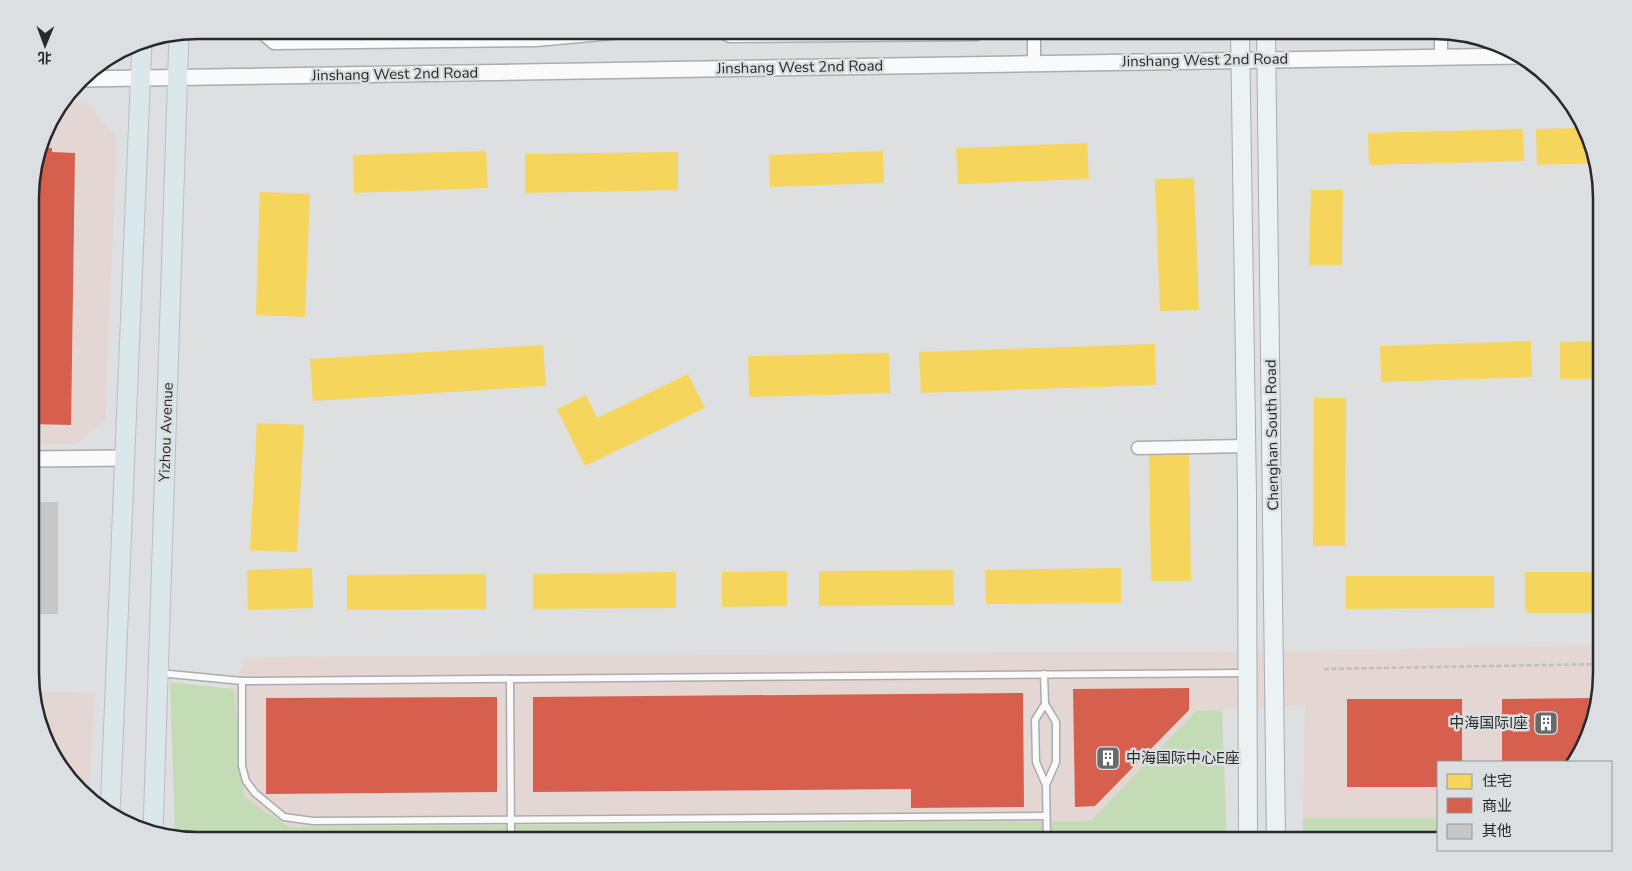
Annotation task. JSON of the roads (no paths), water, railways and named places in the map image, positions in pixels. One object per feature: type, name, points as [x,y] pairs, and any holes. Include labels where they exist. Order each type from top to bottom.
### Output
[{"type":"main road","name":"Chenghan South Road","points":[[1240,39],[1246,446],[1248,832]]},
{"type":"main road","name":"Chenghan South Road","points":[[1266,39],[1276,832]]},
{"type":"main road","name":"Yizhou Avenue","points":[[153,826],[179,40]]},
{"type":"main road","points":[[110,807],[142,49]]},
{"type":"street","points":[[269,39],[274,43],[547,39]]},
{"type":"street","points":[[1034,39],[1034,63]]},
{"type":"street","points":[[1441,39],[1441,56]]},
{"type":"street","name":"Jinshang West 2nd Road","points":[[93,79],[1507,56]]},
{"type":"street","points":[[1138,448],[1246,446]]},
{"type":"street","points":[[39,458],[124,458]]},
{"type":"lane","points":[[158,673],[242,681],[1248,673]]},
{"type":"lane","points":[[1044,674],[1045,704],[1056,722],[1056,762],[1046,786],[1046,832]]},
{"type":"lane","points":[[510,679],[511,832]]},
{"type":"lane","points":[[242,681],[242,766],[246,781],[255,793],[284,817],[313,821],[1046,816]]},
{"type":"lane","points":[[1045,704],[1035,720],[1035,736],[1036,762],[1046,786]]},
{"type":"place","name":"中海国际I座","points":[[1546,723]]},
{"type":"place","name":"中海国际中心E座","points":[[1108,758]]}]
